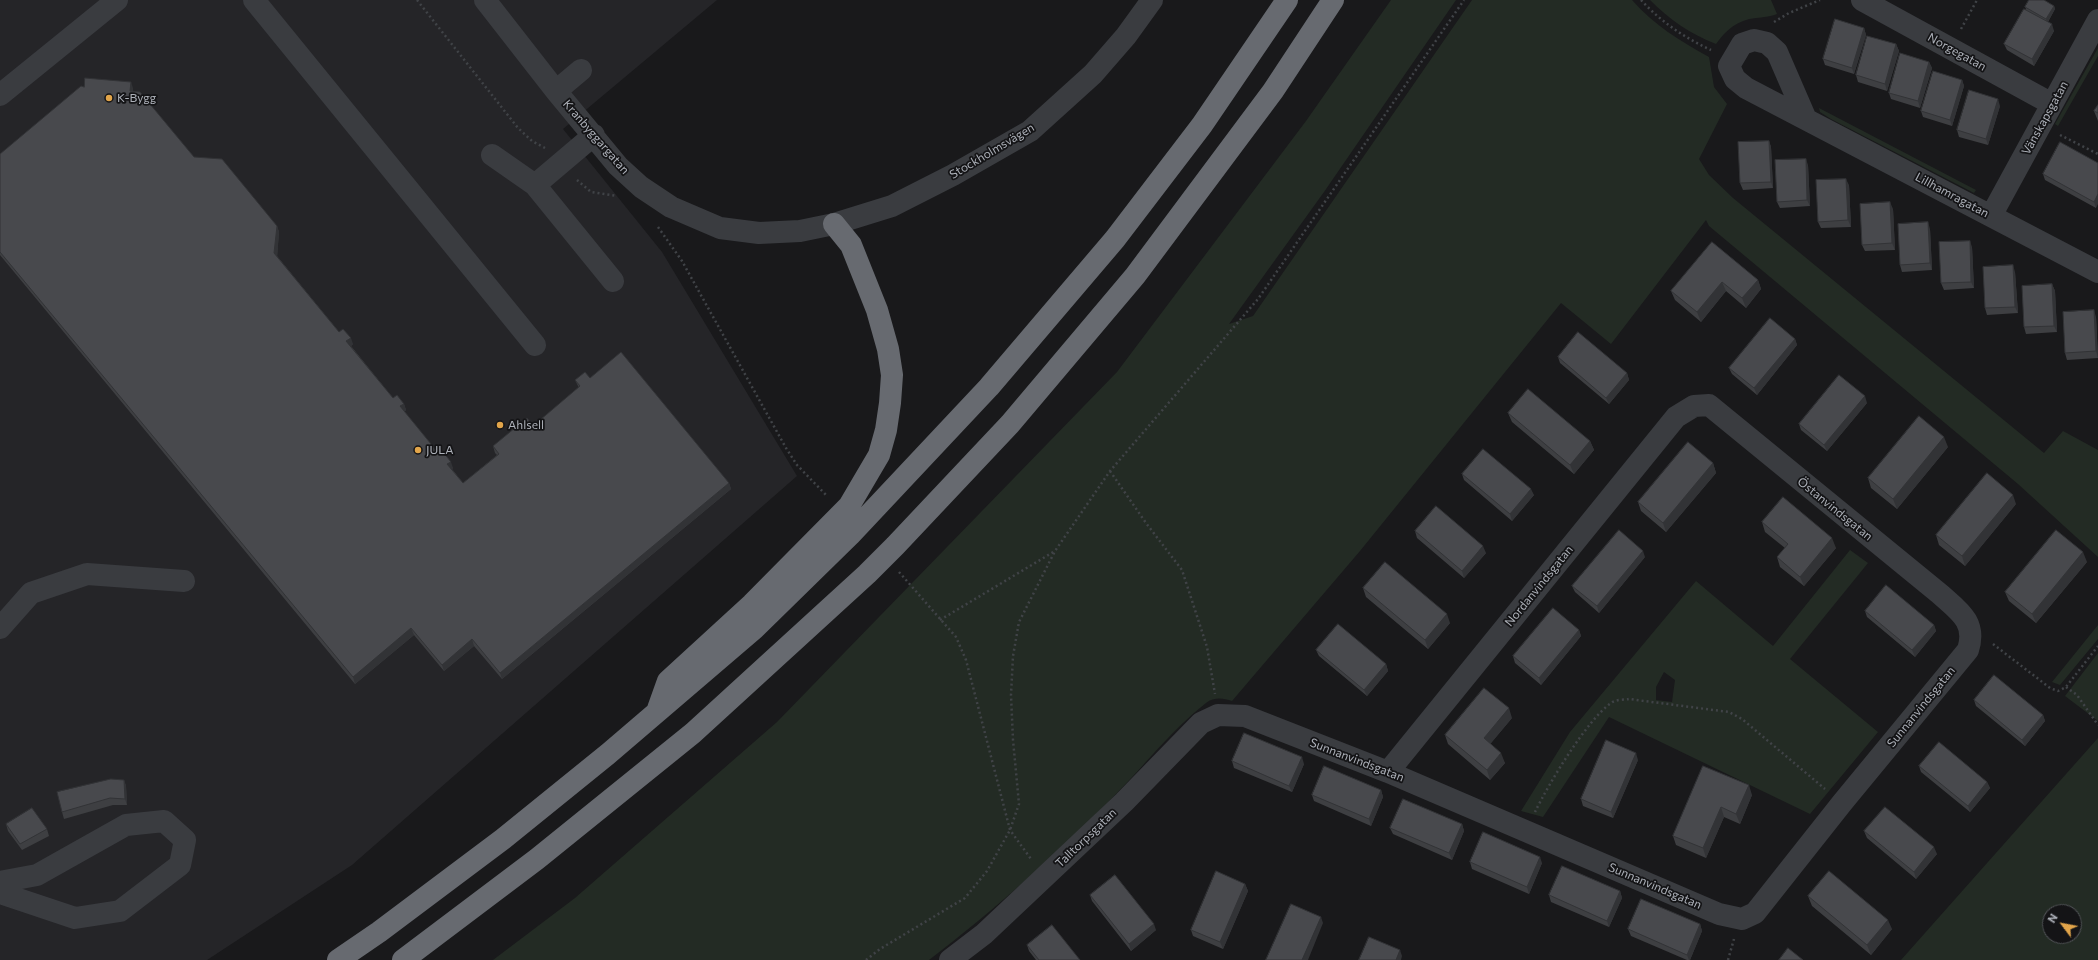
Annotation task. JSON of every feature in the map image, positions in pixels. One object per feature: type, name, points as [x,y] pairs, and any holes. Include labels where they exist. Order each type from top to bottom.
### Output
[{"type":"highway","points":[[338,960],[380,932],[503,839],[754,630],[833,552],[989,388],[1115,239],[1202,124],[1287,0]]},
{"type":"highway","points":[[403,960],[537,859],[693,733],[867,574],[895,546],[1010,424],[1135,276],[1273,91],[1334,0]]},
{"type":"highway","points":[[656,712],[668,681],[752,604],[834,523],[860,491],[879,455],[886,430],[890,403],[892,375],[888,349],[877,310],[851,245],[834,224]]},
{"type":"street","points":[[0,95],[117,0]]},
{"type":"street","points":[[254,0],[535,345]]},
{"type":"street","name":"Kranbyggargatan","points":[[485,0],[556,91],[594,135],[618,166],[641,187],[671,207],[720,228],[759,233],[800,231],[834,224]]},
{"type":"street","name":"Stockholmsvägen","points":[[834,224],[892,206],[953,175],[1030,130],[1093,74],[1126,36],[1152,0]]},
{"type":"street","name":"Norgegatan","points":[[1862,0],[2052,104]]},
{"type":"street","name":"Vänskapsgatan","points":[[1991,216],[2098,20]]},
{"type":"street","points":[[556,91],[581,70]]},
{"type":"street","name":"Lillhamragatan","points":[[1806,119],[2098,272]]},
{"type":"street","points":[[535,185],[594,135]]},
{"type":"street","points":[[492,156],[535,185],[613,281]]},
{"type":"street","name":"Östanvindsgatan","points":[[1694,406],[1709,405],[1940,594],[1963,614],[1970,633]]},
{"type":"street","name":"Nordanvindsgatan","points":[[1388,772],[1676,417],[1694,406]]},
{"type":"street","points":[[0,628],[31,593],[87,574],[184,581]]},
{"type":"street","name":"Sunnanvindsgatan","points":[[1218,715],[1245,716],[1388,772],[1527,830],[1719,914],[1742,919],[1755,913],[1842,803],[1968,650],[1970,633]]},
{"type":"street","name":"Talltorpsgatan","points":[[950,960],[984,934],[1124,802],[1201,723],[1218,715]]},
{"type":"street","points":[[0,882],[37,875],[126,825],[164,821],[185,840],[180,865],[120,912],[74,918],[0,893]]},
{"type":"path","points":[[417,0],[518,128],[526,136],[550,151],[562,162],[580,184],[591,192],[624,197]]},
{"type":"path","points":[[866,960],[880,949],[965,898],[987,871],[1010,830],[1019,804],[1013,740],[1011,695],[1013,656],[1019,622],[1055,551],[1110,471],[1258,299],[1464,0]]},
{"type":"path","points":[[1641,0],[1674,29],[1690,40],[1717,53]]},
{"type":"path","points":[[1770,25],[1789,13],[1820,0]]},
{"type":"path","points":[[1950,48],[1977,0]]},
{"type":"path","points":[[2057,134],[2098,154]]},
{"type":"path","points":[[655,223],[682,261],[782,442],[797,465]]},
{"type":"path","points":[[1110,471],[1146,523],[1182,570],[1207,647],[1218,715]]},
{"type":"path","points":[[940,620],[1055,551]]},
{"type":"path","points":[[917,591],[940,620],[956,637],[966,660],[1010,830],[1044,877]]},
{"type":"path","points":[[1970,633],[1989,640],[2050,688],[2058,691],[2066,687],[2098,646]]},
{"type":"path","points":[[2066,687],[2077,695],[2098,725]]},
{"type":"path","points":[[1527,830],[1536,809],[1572,750],[1596,716],[1613,701],[1629,699],[1729,712],[1742,719],[1791,758],[1842,803]]},
{"type":"shaded area","points":[[0,0],[717,0],[563,129],[662,252],[797,476],[352,865],[207,960],[0,960]]},
{"type":"shaded area","points":[[1391,0],[1456,0],[1324,192],[1229,324],[1253,316],[1472,0],[1632,0],[1658,25],[1709,57],[1714,87],[1727,104],[1699,159],[1709,175],[1733,198],[2044,453],[2063,431],[2098,450],[2098,557],[2018,484],[1709,226],[1706,220],[1611,344],[1561,303],[1360,551],[1232,701],[1215,699],[1206,703],[1194,713],[1170,736],[1094,817],[1048,860],[1001,902],[929,960],[493,960],[575,898],[777,722],[1117,372],[1306,121]]},
{"type":"shaded area","points":[[1650,0],[1771,0],[1777,14],[1749,19],[1738,23],[1728,30],[1716,44],[1697,36],[1680,25]]},
{"type":"shaded area","points":[[2098,48],[2098,56],[2058,126],[2055,124]]},
{"type":"shaded area","points":[[1819,108],[1976,190],[1974,193],[1831,119],[1820,112]]},
{"type":"shaded area","points":[[1850,550],[1868,563],[1790,659],[1878,732],[1810,814],[1609,717],[1543,817],[1521,811],[1570,732],[1696,581],[1773,646]],"holes":[[[1664,672],[1675,680],[1672,702],[1656,700],[1656,687]]]},
{"type":"shaded area","points":[[2098,625],[2098,639],[2060,685],[2052,682]]},
{"type":"shaded area","points":[[2098,653],[2098,721],[2065,696]]},
{"type":"shaded area","points":[[2098,738],[2098,960],[1901,960]]},
{"type":"building","points":[[2029,0],[2044,0],[2054,6],[2046,19],[2025,7]]},
{"type":"building","points":[[2024,9],[2052,24],[2032,59],[2004,44]]},
{"type":"building","points":[[1835,19],[1864,28],[1852,68],[1823,59]]},
{"type":"building","points":[[1867,36],[1896,44],[1885,84],[1856,75]]},
{"type":"building","points":[[1900,53],[1929,62],[1918,101],[1889,93]]},
{"type":"building","points":[[1933,71],[1962,80],[1950,120],[1921,111]]},
{"type":"building","points":[[85,78],[131,82],[130,91],[140,92],[194,157],[222,159],[277,226],[274,253],[339,332],[343,329],[351,338],[346,341],[393,398],[397,395],[404,404],[400,406],[440,455],[443,452],[451,462],[447,464],[463,483],[499,454],[493,446],[527,418],[533,426],[580,386],[575,380],[585,372],[590,378],[621,352],[729,483],[500,673],[472,639],[442,665],[411,628],[353,677],[0,252],[0,154],[81,86],[84,87]]},
{"type":"building","points":[[1969,90],[1998,99],[1986,139],[1957,130]]},
{"type":"building","points":[[2098,105],[2098,113],[2094,111]]},
{"type":"building","points":[[1769,141],[1771,182],[1740,183],[1738,142]]},
{"type":"building","points":[[2060,142],[2098,163],[2098,194],[2094,202],[2043,174]]},
{"type":"building","points":[[1806,159],[1807,200],[1777,202],[1775,160]]},
{"type":"building","points":[[1846,179],[1848,220],[1818,222],[1816,180]]},
{"type":"building","points":[[1890,202],[1892,243],[1862,245],[1860,204]]},
{"type":"building","points":[[1928,222],[1930,263],[1900,265],[1898,224]]},
{"type":"building","points":[[1970,241],[1971,282],[1941,283],[1939,242]]},
{"type":"building","points":[[1712,242],[1758,280],[1742,298],[1722,282],[1697,312],[1671,291]]},
{"type":"building","points":[[2013,265],[2015,307],[1985,308],[1983,267]]},
{"type":"building","points":[[2052,284],[2054,326],[2024,327],[2022,286]]},
{"type":"building","points":[[2094,310],[2096,351],[2065,353],[2063,312]]},
{"type":"building","points":[[1770,318],[1795,339],[1754,388],[1729,368]]},
{"type":"building","points":[[1578,332],[1627,373],[1606,398],[1558,357]]},
{"type":"building","points":[[1839,375],[1865,396],[1824,445],[1799,424]]},
{"type":"building","points":[[1528,389],[1590,441],[1570,465],[1508,413]]},
{"type":"building","points":[[1919,416],[1944,437],[1893,499],[1868,478]]},
{"type":"building","points":[[1688,442],[1713,463],[1663,523],[1638,502]]},
{"type":"building","points":[[1483,449],[1531,489],[1510,514],[1462,474]]},
{"type":"building","points":[[1987,473],[2013,495],[1962,556],[1936,535]]},
{"type":"building","points":[[1783,497],[1832,538],[1800,577],[1777,557],[1788,544],[1762,522]]},
{"type":"building","points":[[1436,506],[1483,546],[1462,571],[1415,531]]},
{"type":"building","points":[[1619,530],[1643,551],[1597,606],[1572,586]]},
{"type":"building","points":[[2056,530],[2083,552],[2032,614],[2005,592]]},
{"type":"building","points":[[1385,562],[1447,614],[1425,640],[1363,588]]},
{"type":"building","points":[[1886,585],[1934,625],[1912,650],[1865,611]]},
{"type":"building","points":[[1553,608],[1579,630],[1539,678],[1513,656]]},
{"type":"building","points":[[1338,624],[1386,664],[1364,690],[1316,650]]},
{"type":"building","points":[[1994,675],[2043,715],[2022,740],[1974,700]]},
{"type":"building","points":[[1484,688],[1509,708],[1484,738],[1501,753],[1487,770],[1445,735]]},
{"type":"building","points":[[1244,733],[1302,757],[1289,786],[1232,761]]},
{"type":"building","points":[[1606,740],[1636,753],[1611,812],[1581,799]]},
{"type":"building","points":[[1939,742],[1987,782],[1968,806],[1919,766]]},
{"type":"building","points":[[1324,766],[1381,790],[1369,819],[1312,795]]},
{"type":"building","points":[[1703,766],[1749,785],[1736,814],[1721,807],[1703,848],[1673,836]]},
{"type":"building","points":[[111,779],[124,780],[125,799],[110,798],[62,812],[57,792]]},
{"type":"building","points":[[1403,799],[1462,824],[1449,853],[1390,828]]},
{"type":"building","points":[[1885,807],[1934,847],[1914,872],[1864,831]]},
{"type":"building","points":[[32,808],[47,829],[20,844],[6,824]]},
{"type":"building","points":[[1483,832],[1540,857],[1527,887],[1470,862]]},
{"type":"building","points":[[1562,866],[1620,891],[1607,921],[1549,895]]},
{"type":"building","points":[[1216,871],[1245,884],[1220,942],[1191,930]]},
{"type":"building","points":[[1829,871],[1888,920],[1867,945],[1808,896]]},
{"type":"building","points":[[1115,875],[1154,924],[1129,944],[1090,895]]},
{"type":"building","points":[[1641,899],[1700,924],[1687,955],[1628,929]]},
{"type":"building","points":[[1291,904],[1321,917],[1302,960],[1266,960]]},
{"type":"building","points":[[1052,925],[1080,960],[1039,960],[1027,945]]},
{"type":"building","points":[[1369,937],[1400,950],[1396,960],[1359,960]]},
{"type":"building","points":[[1788,948],[1803,960],[1779,960]]},
{"type":"place","name":"K-Bygg","points":[[109,98]]},
{"type":"place","name":"Ahlsell","points":[[500,425]]},
{"type":"place","name":"JULA","points":[[418,450]]}]
